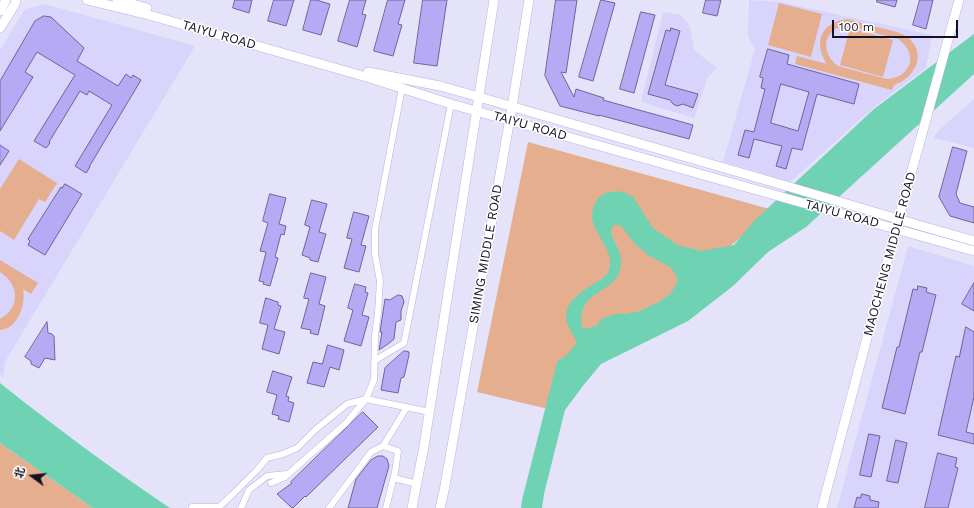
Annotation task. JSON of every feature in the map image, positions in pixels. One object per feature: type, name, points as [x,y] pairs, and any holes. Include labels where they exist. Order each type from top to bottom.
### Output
[{"type":"main road","points":[[0,11],[6,0]]},
{"type":"main road","points":[[0,28],[16,0]]},
{"type":"main road","name":"TAIYU ROAD","points":[[87,0],[157,17],[370,78],[451,104],[830,211],[974,241]]},
{"type":"main road","name":"TAIYU ROAD","points":[[117,0],[370,73],[440,86],[783,185],[839,202],[974,251]]},
{"type":"main road","points":[[412,508],[430,412],[494,0]]},
{"type":"main road","name":"SIMING MIDDLE ROAD","points":[[440,508],[446,483],[510,120],[529,0]]},
{"type":"main road","name":"MAOCHENG MIDDLE ROAD","points":[[822,508],[897,224],[959,0]]},
{"type":"street","points":[[271,483],[289,474],[346,423],[366,399],[374,380],[375,336],[380,281],[375,254],[375,229],[402,88]]},
{"type":"street","points":[[374,360],[404,343],[451,104]]},
{"type":"street","points":[[192,507],[218,507],[257,470],[266,458],[283,454],[297,448],[315,430],[346,404],[366,399],[430,412]]},
{"type":"street","points":[[330,508],[371,452],[383,446],[406,407]]},
{"type":"street","points":[[383,446],[398,451],[394,478],[386,508]]},
{"type":"street","points":[[241,508],[249,490],[267,476],[289,474]]},
{"type":"street","points":[[394,478],[417,484]]},
{"type":"shaded area","points":[[749,0],[780,2],[932,35],[926,68],[873,108],[790,182],[723,162],[755,49],[748,36]]},
{"type":"shaded area","points":[[779,3],[822,14],[811,57],[768,45]]},
{"type":"shaded area","points":[[45,4],[195,46],[5,362],[3,377],[0,374],[0,50],[25,9]]},
{"type":"shaded area","points":[[663,12],[681,15],[690,26],[694,50],[717,68],[707,79],[694,118],[641,102]]},
{"type":"shaded area","points":[[847,19],[905,35],[913,43],[918,55],[917,63],[911,74],[894,85],[892,90],[795,64],[797,56],[827,64],[820,48],[823,32],[835,22]],"holes":[[[844,26],[898,39],[909,51],[910,58],[907,70],[895,78],[887,79],[838,66],[834,63],[828,54],[826,45],[829,36],[836,29]]]},
{"type":"shaded area","points":[[850,28],[893,40],[883,77],[840,65]]},
{"type":"shaded area","points":[[974,34],[974,74],[806,227],[768,252],[733,286],[688,321],[601,364],[565,410],[544,494],[542,508],[521,508],[557,362],[568,354],[577,342],[567,323],[566,317],[569,305],[577,296],[607,274],[609,270],[609,253],[595,229],[593,220],[592,211],[599,198],[606,193],[613,191],[630,195],[633,197],[653,228],[677,245],[702,251],[734,245],[754,221],[874,109]],"holes":[[[614,225],[621,226],[636,245],[648,255],[670,267],[677,278],[677,282],[670,294],[659,302],[640,311],[617,314],[603,318],[596,326],[585,329],[582,327],[581,320],[585,305],[594,295],[610,285],[618,275],[621,266],[621,257],[611,231]]]},
{"type":"shaded area","points":[[974,99],[974,148],[934,138],[937,132]]},
{"type":"shaded area","points":[[528,142],[773,210],[669,298],[548,409],[477,392]]},
{"type":"shaded area","points":[[19,159],[57,183],[45,202],[39,199],[14,240],[0,231],[0,189]]},
{"type":"shaded area","points":[[908,246],[974,266],[974,508],[837,508]]},
{"type":"shaded area","points":[[0,260],[38,283],[31,294],[23,289],[24,295],[22,308],[16,321],[6,329],[0,330],[0,319],[12,309],[15,296],[11,283],[0,272]]},
{"type":"shaded area","points":[[0,383],[84,447],[170,508],[93,508],[0,443]]},
{"type":"shaded area","points":[[0,443],[93,508],[0,508]]},
{"type":"building","points":[[235,0],[252,0],[249,13],[233,8]]},
{"type":"building","points":[[274,0],[294,0],[286,26],[268,21]]},
{"type":"building","points":[[311,0],[330,4],[321,35],[303,30]]},
{"type":"building","points":[[350,0],[366,0],[362,14],[366,15],[357,47],[338,41]]},
{"type":"building","points":[[388,0],[405,0],[398,24],[402,25],[393,56],[374,51]]},
{"type":"building","points":[[423,0],[447,0],[437,66],[414,63]]},
{"type":"building","points":[[556,0],[577,0],[566,73],[561,72],[574,97],[576,89],[604,98],[603,100],[693,125],[689,139],[560,106],[545,76]]},
{"type":"building","points":[[601,0],[615,3],[593,81],[579,77]]},
{"type":"building","points":[[706,0],[721,0],[717,16],[703,13]]},
{"type":"building","points":[[877,0],[897,0],[895,7],[877,2]]},
{"type":"building","points":[[920,0],[933,0],[926,29],[913,25]]},
{"type":"building","points":[[641,12],[655,15],[634,93],[620,89]]},
{"type":"building","points":[[44,16],[51,17],[84,48],[77,61],[118,86],[126,74],[131,78],[133,75],[141,80],[86,173],[75,166],[112,105],[89,91],[87,95],[80,91],[46,148],[34,141],[75,75],[37,52],[25,72],[33,77],[0,131],[0,81],[35,21]]},
{"type":"building","points":[[671,28],[680,31],[665,85],[698,94],[693,108],[683,104],[677,106],[670,100],[648,94],[666,30],[670,31]]},
{"type":"building","points":[[768,49],[789,55],[787,64],[859,84],[854,104],[817,94],[802,150],[792,148],[786,169],[776,166],[782,146],[754,139],[749,158],[738,155],[745,130],[754,132],[765,89],[761,88],[763,78],[760,77]],"holes":[[[781,84],[809,92],[798,131],[771,123]]]},
{"type":"building","points":[[0,145],[9,151],[0,165]]},
{"type":"building","points":[[953,147],[967,151],[956,194],[960,203],[974,207],[974,223],[950,216],[939,197]]},
{"type":"building","points":[[65,184],[82,194],[45,255],[28,245],[30,241],[28,239],[61,187],[62,188]]},
{"type":"building","points":[[270,194],[286,198],[279,224],[286,226],[284,235],[281,234],[275,257],[278,258],[270,286],[259,281],[266,252],[260,251],[268,223],[263,221]]},
{"type":"building","points":[[312,200],[327,204],[319,232],[326,234],[318,262],[310,260],[310,258],[302,255],[310,227],[305,225]]},
{"type":"building","points":[[354,212],[369,216],[361,245],[366,246],[359,272],[344,268],[352,239],[347,238]]},
{"type":"building","points":[[311,273],[326,277],[319,304],[325,306],[318,335],[310,333],[311,330],[301,328],[309,299],[304,298]]},
{"type":"building","points":[[974,283],[974,311],[962,304]]},
{"type":"building","points":[[355,284],[366,287],[365,292],[368,293],[362,315],[369,317],[361,346],[344,341],[353,310],[348,308]]},
{"type":"building","points":[[918,286],[927,288],[926,292],[936,295],[905,414],[882,408],[913,289],[917,290]]},
{"type":"building","points":[[399,295],[402,296],[404,302],[401,311],[401,320],[396,322],[394,339],[379,350],[385,299],[390,300]]},
{"type":"building","points":[[266,298],[278,302],[278,305],[281,306],[274,329],[285,332],[279,354],[262,349],[268,325],[260,323]]},
{"type":"building","points":[[47,322],[48,333],[54,336],[55,360],[45,358],[39,368],[31,364],[31,361],[25,357]]},
{"type":"building","points":[[966,327],[974,332],[974,397],[966,432],[974,434],[974,444],[938,435],[956,356],[959,357]]},
{"type":"building","points":[[328,345],[344,350],[339,370],[330,367],[324,387],[307,383],[313,362],[322,364]]},
{"type":"building","points":[[404,351],[409,352],[409,355],[404,377],[401,378],[398,393],[381,390],[385,368]]},
{"type":"building","points":[[273,371],[292,377],[286,396],[289,397],[288,401],[294,403],[289,422],[278,419],[279,416],[272,414],[277,395],[267,392]]},
{"type":"building","points":[[363,412],[378,427],[306,497],[305,496],[292,508],[277,494],[292,483],[291,482]]},
{"type":"building","points":[[869,434],[880,436],[871,477],[860,475]]},
{"type":"building","points":[[896,440],[907,443],[898,483],[887,481]]},
{"type":"building","points":[[938,453],[957,458],[955,467],[958,468],[948,508],[925,508]]},
{"type":"building","points":[[378,456],[383,456],[387,459],[389,466],[377,508],[348,508],[356,479],[371,460]]},
{"type":"building","points":[[862,494],[870,496],[870,500],[879,502],[878,508],[854,508],[857,497],[860,498]]}]
